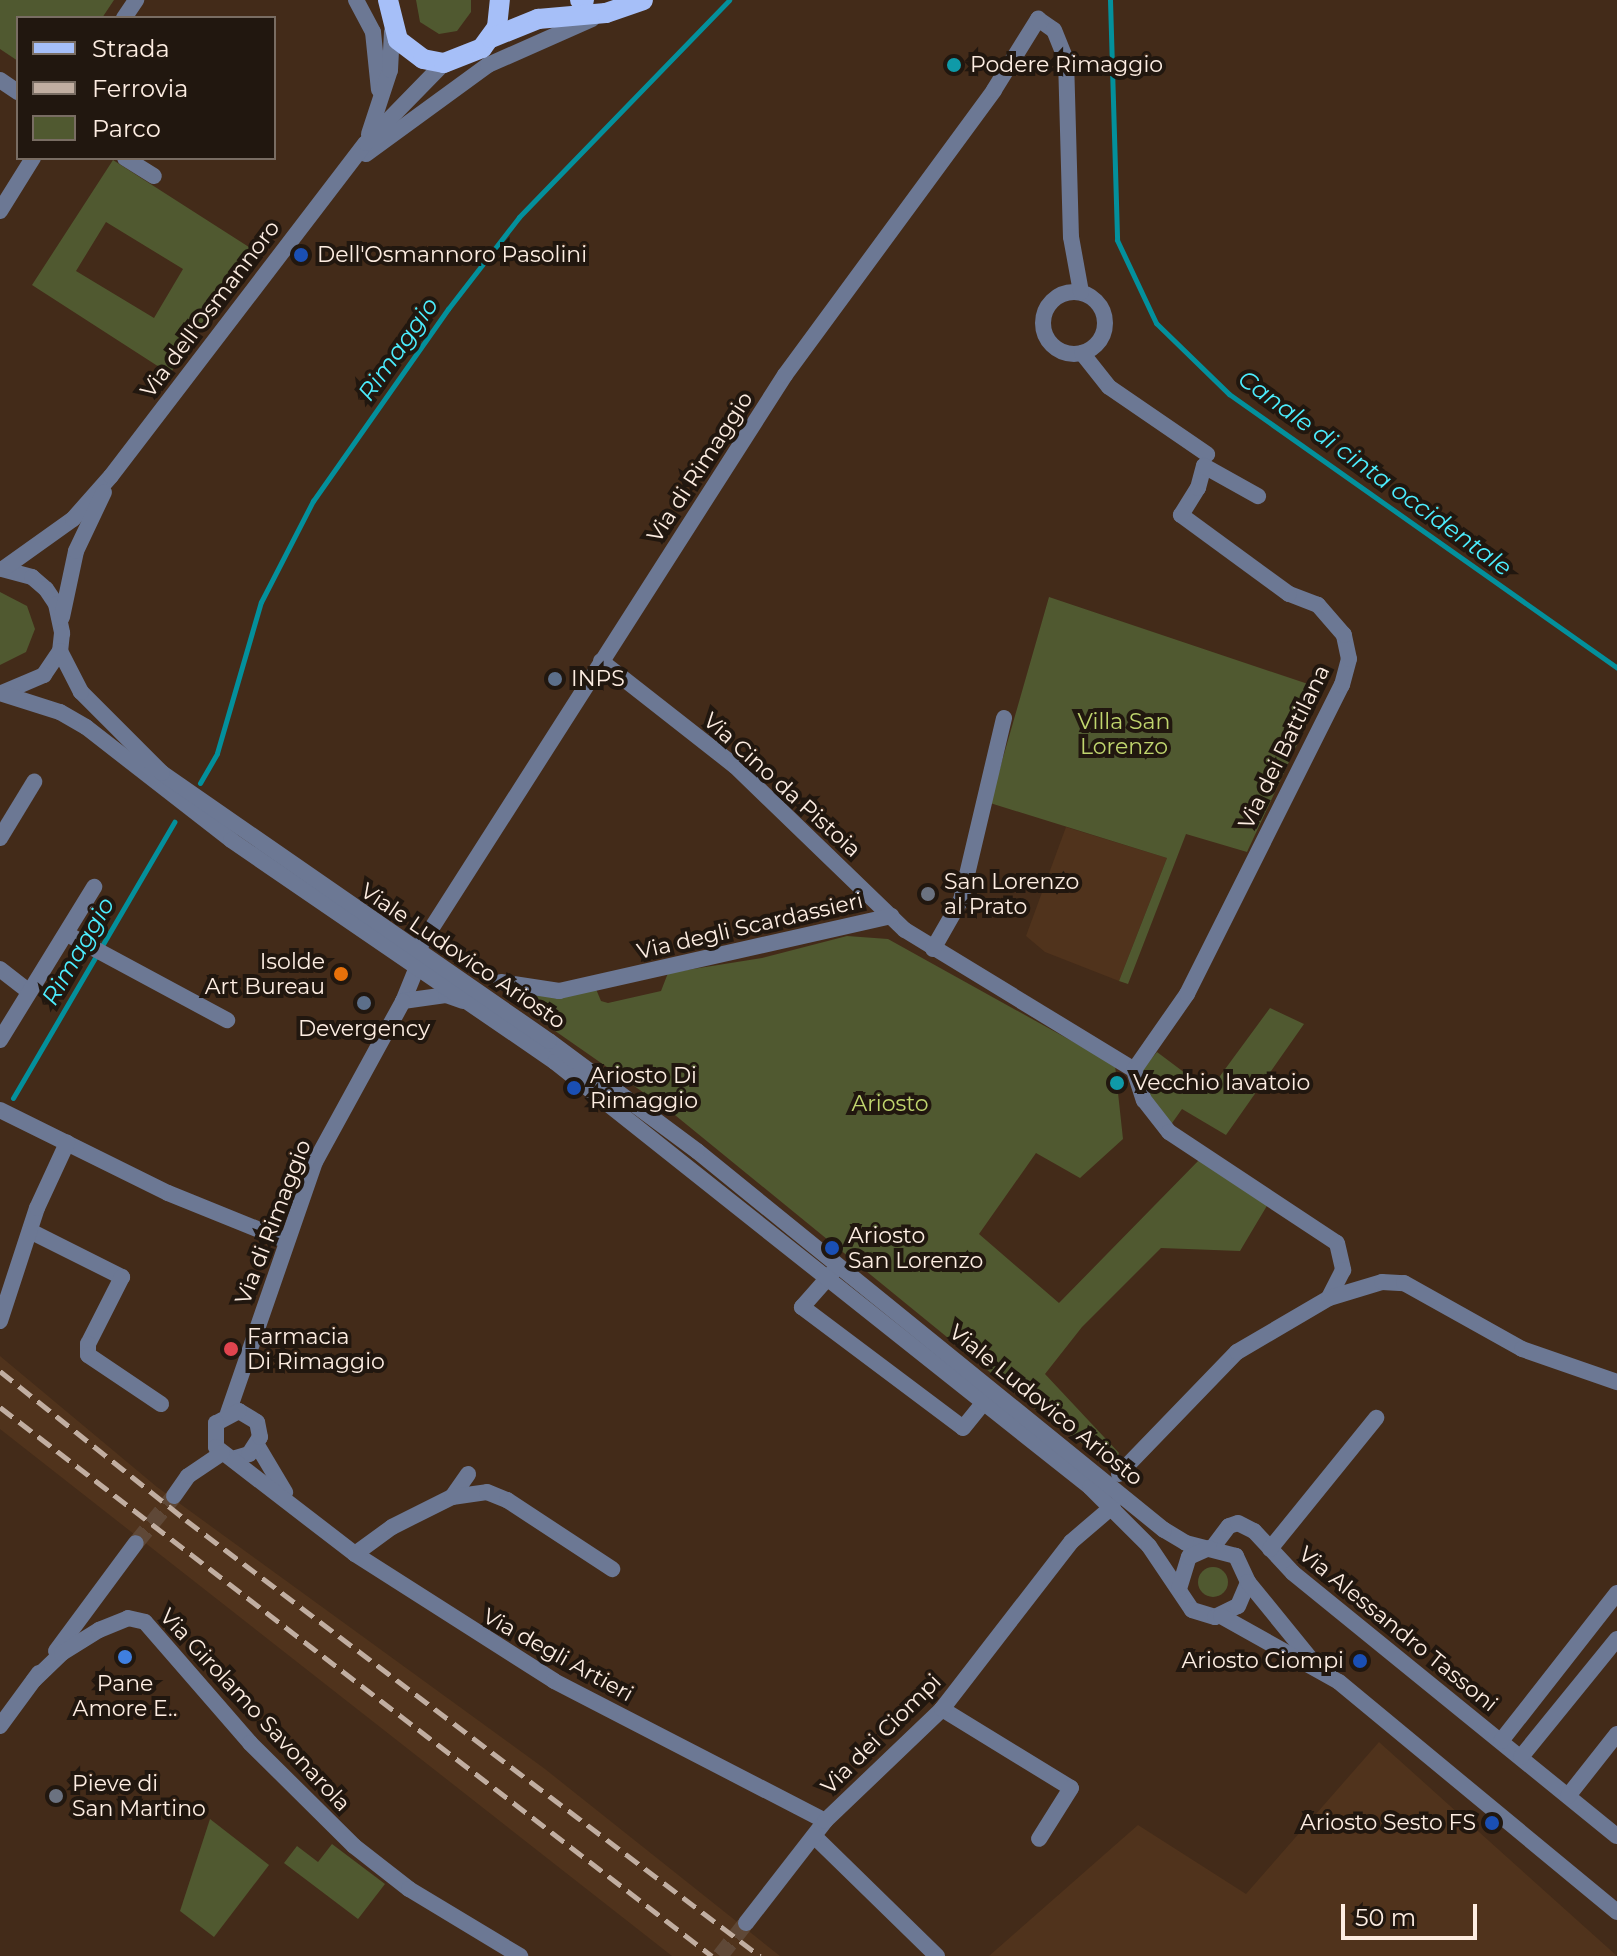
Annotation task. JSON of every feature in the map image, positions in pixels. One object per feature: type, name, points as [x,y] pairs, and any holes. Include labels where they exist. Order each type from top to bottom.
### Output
[{"type":"main road","points":[[491,38],[500,0]]},
{"type":"main road","name":"Via dell'Osmannoro","points":[[444,63],[471,56],[491,38],[538,19],[606,13],[643,0]]},
{"type":"main road","name":"Via dell'Osmannoro","points":[[386,1],[392,31]]},
{"type":"main road","points":[[392,31],[413,55],[444,63]]},
{"type":"street","points":[[356,0],[376,46],[378,105]]},
{"type":"street","name":"Via dell'Osmannoro","points":[[346,170],[488,65],[606,13]]},
{"type":"street","name":"Via di Rimaggio","points":[[229,1455],[213,1431],[236,1412],[241,1379],[315,1162],[403,1001],[417,959],[601,661],[785,375],[994,90],[1038,19],[1054,30],[1066,59],[1071,237],[1081,292]]},
{"type":"street","name":"Via dell'Osmannoro","points":[[366,143],[390,70],[392,31]]},
{"type":"street","name":"Via dell'Osmannoro","points":[[2,569],[73,519],[111,476],[366,143],[444,63]]},
{"type":"street","points":[[0,211],[32,160]]},
{"type":"street","points":[[128,160],[154,176]]},
{"type":"street","points":[[1082,353],[1099,341],[1105,322],[1098,303],[1081,292],[1052,300],[1043,328],[1053,346],[1082,353],[1109,387],[1207,454]]},
{"type":"street","name":"Via dei Battilana","points":[[1134,1070],[1187,994],[1342,685],[1349,659],[1344,635],[1318,605],[1289,594],[1181,515],[1198,488],[1204,466],[1258,496]]},
{"type":"street","name":"Via dell'Osmannoro","points":[[62,621],[76,551],[111,476]]},
{"type":"street","points":[[2,569],[32,577],[46,589],[62,621],[60,651]]},
{"type":"street","name":"Viale Ludovico Ariosto","points":[[1,693],[30,685],[60,651],[81,692],[158,779]]},
{"type":"street","name":"Via Cino da Pistoia","points":[[601,661],[735,766],[892,916]]},
{"type":"street","name":"Viale Ludovico Ariosto","points":[[1,693],[60,712],[86,727],[417,959],[597,1075],[747,1189],[860,1284],[1115,1480],[1164,1530],[1186,1543],[1212,1547],[1236,1556],[1248,1582],[1313,1663],[1617,1912]]},
{"type":"street","points":[[933,949],[961,900],[1004,718]]},
{"type":"street","points":[[0,838],[34,782]]},
{"type":"street","points":[[0,1040],[94,887]]},
{"type":"street","name":"Via degli Scardassieri","points":[[501,982],[559,991],[892,916],[933,949],[1021,999],[1134,1070]]},
{"type":"street","points":[[67,934],[227,1020]]},
{"type":"street","name":"Viale Ludovico Ariosto","points":[[417,959],[478,1008],[688,1163],[1113,1506],[1149,1546],[1192,1610],[1221,1616],[1313,1663]]},
{"type":"street","points":[[0,969],[29,992]]},
{"type":"street","points":[[403,1001],[446,995],[478,1008]]},
{"type":"street","points":[[1134,1070],[1144,1100],[1169,1132],[1337,1243],[1343,1270],[1329,1298]]},
{"type":"street","points":[[7,1113],[168,1193],[287,1241]]},
{"type":"street","points":[[0,1321],[30,1231],[67,1143]]},
{"type":"street","points":[[30,1231],[122,1277],[88,1344],[88,1355],[161,1404]]},
{"type":"street","name":"Viale Ludovico Ariosto","points":[[860,1284],[838,1273],[825,1276],[802,1307],[963,1428],[985,1401]]},
{"type":"street","points":[[1115,1480],[1163,1423],[1237,1352],[1329,1298],[1382,1282],[1404,1283],[1522,1349],[1617,1382]]},
{"type":"street","name":"Via di Rimaggio","points":[[236,1412],[257,1422],[257,1445]]},
{"type":"street","name":"Via Alessandro Tassoni","points":[[1270,1549],[1376,1418]]},
{"type":"street","points":[[174,1496],[188,1476],[257,1445]]},
{"type":"street","name":"Via degli Artieri","points":[[257,1445],[287,1497]]},
{"type":"street","name":"Via degli Artieri","points":[[229,1455],[287,1497],[355,1554],[554,1681],[825,1821]]},
{"type":"street","points":[[452,1497],[468,1474]]},
{"type":"street","points":[[355,1554],[392,1527],[452,1497],[487,1492],[507,1500],[612,1569]]},
{"type":"street","name":"Via dei Ciompi","points":[[746,1923],[825,1821],[942,1709],[1071,1542],[1113,1506]]},
{"type":"street","name":"Via Alessandro Tassoni","points":[[1212,1547],[1229,1526],[1238,1523],[1617,1836]]},
{"type":"street","points":[[0,1726],[136,1543]]},
{"type":"street","points":[[1179,1589],[1182,1566],[1189,1557],[1212,1547]]},
{"type":"street","points":[[1221,1616],[1238,1606],[1248,1582]]},
{"type":"street","name":"Via Alessandro Tassoni","points":[[1501,1741],[1617,1593]]},
{"type":"street","name":"Via Girolamo Savonarola","points":[[34,1680],[62,1653],[99,1630],[128,1618],[145,1622],[250,1743],[354,1846],[409,1889],[509,1953]]},
{"type":"street","points":[[1521,1757],[1617,1639]]},
{"type":"street","points":[[942,1709],[1071,1788],[1039,1839]]},
{"type":"street","points":[[1568,1796],[1617,1734]]},
{"type":"street","points":[[814,1836],[937,1956]]},
{"type":"shaded area","points":[[1066,827],[1167,858],[1119,981],[1045,952],[1026,936]]},
{"type":"shaded area","points":[[0,1356],[157,1487],[545,1769],[780,1956],[672,1956],[0,1429]]},
{"type":"shaded area","points":[[1379,1742],[1617,1956],[989,1956],[1138,1825],[1246,1894]]},
{"type":"green space","points":[[0,0],[114,0],[103,16],[16,16],[16,60],[0,49]]},
{"type":"green space","points":[[416,0],[471,0],[471,12],[457,31],[439,34],[420,22]]},
{"type":"green space","points":[[113,160],[252,249],[170,374],[32,285]],"holes":[[[106,222],[183,269],[154,318],[76,271]]]},
{"type":"green space","points":[[0,592],[27,606],[35,629],[26,652],[0,665]]},
{"type":"green space","name":"Villa San Lorenzo","points":[[1049,597],[1323,689],[1247,852],[1186,834],[1128,984],[1119,981],[1167,858],[990,803]]},
{"type":"green space","name":"Ariosto","points":[[847,936],[888,939],[1115,1065],[1123,1139],[1080,1178],[1036,1153],[979,1234],[1059,1303],[1201,1158],[1268,1204],[1240,1251],[1161,1248],[1082,1327],[1045,1374],[1119,1453],[1117,1458],[1105,1460],[1051,1422],[670,1111],[515,1003],[520,991],[596,989],[601,1001],[608,1003],[661,991],[668,973],[762,958]]},
{"type":"green space","points":[[1270,1008],[1304,1024],[1226,1135],[1182,1109],[1170,1126],[1153,1114],[1141,1071],[1157,1052],[1209,1091]]},
{"type":"green space","points":[[1213,1567],[1224,1571],[1228,1582],[1224,1593],[1213,1597],[1202,1593],[1198,1582],[1202,1571]]},
{"type":"green space","points":[[210,1819],[269,1865],[214,1937],[180,1911]]},
{"type":"green space","points":[[332,1844],[385,1884],[358,1919],[284,1863],[297,1846],[318,1862]]},
{"type":"waterway","name":"Rimaggio","points":[[200,783],[217,753],[261,602],[313,501],[448,309],[519,217],[729,0]]},
{"type":"waterway","name":"Canale di cinta occidentale","points":[[1110,0],[1117,240],[1156,323],[1229,394],[1617,668]]},
{"type":"waterway","name":"Rimaggio","points":[[13,1098],[174,822]]},
{"type":"tunnel","points":[[136,1543],[174,1496]]},
{"type":"tunnel","points":[[720,1956],[746,1923]]},
{"type":"railway","points":[[0,1371],[186,1520],[760,1956]]},
{"type":"railway","points":[[0,1407],[712,1956]]},
{"type":"place","name":"Podere Rimaggio","points":[[954,65]]},
{"type":"place","name":"Dell'Osmannoro Pasolini","points":[[301,255]]},
{"type":"place","name":"INPS","points":[[555,679]]},
{"type":"place","name":"San Lorenzo al Prato","points":[[928,894]]},
{"type":"place","name":"Isolde Art Bureau","points":[[341,974]]},
{"type":"place","name":"Devergency","points":[[364,1003]]},
{"type":"place","name":"Vecchio lavatoio","points":[[1117,1083]]},
{"type":"place","name":"Ariosto Di Rimaggio","points":[[574,1088]]},
{"type":"place","name":"Ariosto San Lorenzo","points":[[832,1248]]},
{"type":"place","name":"Farmacia Di Rimaggio","points":[[231,1349]]},
{"type":"place","name":"Pane Amore E..","points":[[125,1657]]},
{"type":"place","name":"Ariosto Ciompi","points":[[1360,1661]]},
{"type":"place","name":"Pieve di San Martino","points":[[56,1796]]},
{"type":"place","name":"Ariosto Sesto FS","points":[[1492,1823]]}]
